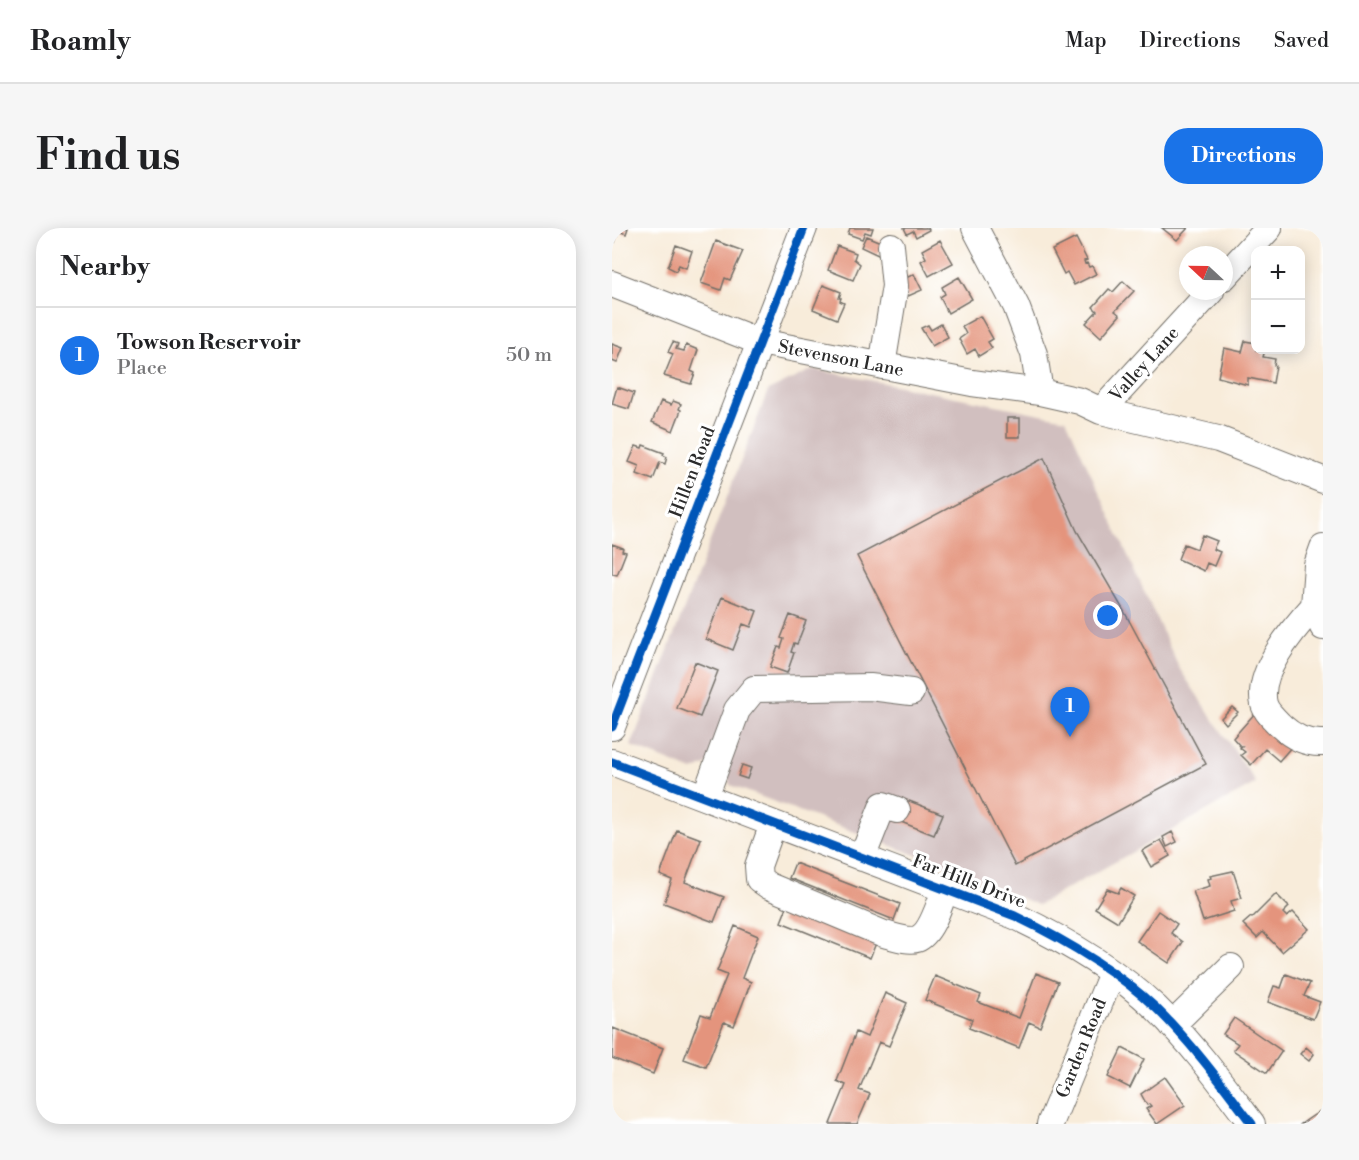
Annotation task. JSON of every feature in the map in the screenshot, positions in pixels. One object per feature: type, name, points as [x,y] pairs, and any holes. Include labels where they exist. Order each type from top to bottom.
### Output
[{"type":"street","name":"Hillen Road","points":[[612,728],[804,228]]},
{"type":"street","points":[[975,228],[1016,306],[1034,354],[1040,392]]},
{"type":"street","points":[[1233,267],[1269,228]]},
{"type":"street","points":[[882,366],[895,286],[891,246]]},
{"type":"street","name":"Stevenson Lane","points":[[612,284],[760,342],[972,383],[1010,386],[1080,401],[1101,411],[1218,439],[1323,480]]},
{"type":"street","name":"Valley Lane","points":[[1101,411],[1203,300]]},
{"type":"street","name":"Stevenson Lane","points":[[972,383],[1007,396],[1077,411],[1101,411]]},
{"type":"street","points":[[1323,548],[1317,565],[1318,616],[1289,634],[1271,663],[1263,690],[1264,705],[1269,713],[1292,736],[1307,742],[1323,743]]},
{"type":"street","points":[[705,797],[737,710],[754,689],[824,686],[870,687],[911,692]]},
{"type":"street","name":"Far Hills Drive","points":[[612,762],[1015,916],[1037,927],[1112,973],[1155,1008],[1215,1074],[1252,1124]]},
{"type":"street","points":[[862,858],[883,805],[897,810]]},
{"type":"street","points":[[773,824],[758,866],[759,879],[769,886],[884,934],[916,939],[927,932],[945,890]]},
{"type":"street","points":[[1172,1025],[1231,967]]},
{"type":"street","name":"Garden Road","points":[[1050,1124],[1112,973]]},
{"type":"shaded area","points":[[813,369],[1066,419],[1179,668],[1256,783],[1038,905],[916,855],[730,785],[725,769],[708,764],[693,771],[631,746],[768,391]]},
{"type":"building","points":[[612,228],[628,228],[626,234],[619,231],[615,242],[612,240]]},
{"type":"building","points":[[850,228],[873,228],[871,234],[865,232],[862,239],[848,234]]},
{"type":"building","points":[[904,228],[928,228],[929,230],[916,237],[913,231],[907,234]]},
{"type":"building","points":[[1162,228],[1188,228],[1177,240]]},
{"type":"building","points":[[866,236],[883,243],[878,255],[861,247]]},
{"type":"building","points":[[1076,238],[1087,260],[1084,261],[1085,264],[1092,266],[1096,274],[1074,285],[1067,272],[1064,274],[1052,250]]},
{"type":"building","points":[[940,240],[953,263],[929,276],[921,261],[926,258],[922,250]]},
{"type":"building","points":[[716,241],[743,251],[730,280],[725,278],[721,290],[701,283]]},
{"type":"building","points":[[676,245],[692,251],[686,268],[679,265],[676,271],[668,267]]},
{"type":"building","points":[[837,246],[856,253],[854,259],[860,264],[853,280],[828,270]]},
{"type":"building","points":[[914,274],[922,290],[906,297],[898,282]]},
{"type":"building","points":[[959,277],[972,299],[948,313],[940,297],[945,294],[942,287]]},
{"type":"building","points":[[1123,281],[1134,291],[1115,311],[1120,315],[1101,337],[1086,323],[1097,311],[1093,307],[1109,289],[1113,292]]},
{"type":"building","points":[[823,285],[841,292],[839,298],[844,303],[837,319],[813,309]]},
{"type":"building","points":[[980,316],[993,339],[988,342],[992,348],[979,356],[975,349],[967,354],[959,339],[966,334],[962,326]]},
{"type":"building","points":[[941,324],[948,337],[932,346],[921,328],[928,325],[931,330]]},
{"type":"building","points":[[1245,341],[1251,342],[1251,354],[1264,354],[1263,357],[1275,359],[1273,383],[1248,378],[1248,385],[1218,377],[1224,348],[1242,352]]},
{"type":"building","points":[[673,342],[678,344],[676,349],[684,351],[686,345],[698,350],[691,371],[695,373],[691,384],[664,376],[673,354],[668,352]]},
{"type":"building","points":[[612,344],[623,348],[617,363],[612,361]]},
{"type":"building","points":[[617,387],[634,393],[629,409],[612,404]]},
{"type":"building","points":[[661,401],[671,405],[673,401],[681,404],[673,431],[652,422]]},
{"type":"building","points":[[1007,418],[1020,418],[1020,437],[1007,437]]},
{"type":"building","points":[[643,445],[664,453],[663,455],[667,457],[665,464],[660,462],[653,480],[637,474],[639,466],[629,462],[636,446],[642,448]]},
{"type":"building","points":[[1044,458],[1077,531],[1124,611],[1206,764],[1015,866],[857,556]]},
{"type":"building","points":[[1202,535],[1217,541],[1213,549],[1220,552],[1214,566],[1207,563],[1204,571],[1178,559],[1184,544],[1197,549]]},
{"type":"building","points":[[612,544],[623,548],[622,551],[626,552],[617,575],[612,574]]},
{"type":"building","points":[[722,597],[757,611],[751,627],[743,624],[733,650],[706,639]]},
{"type":"building","points":[[790,615],[806,621],[797,644],[794,643],[791,652],[794,653],[787,673],[770,667],[778,647],[781,648],[784,639],[781,638]]},
{"type":"building","points":[[695,662],[718,671],[700,717],[677,708]]},
{"type":"building","points":[[1232,707],[1238,712],[1226,724],[1221,718]]},
{"type":"building","points":[[1256,712],[1293,745],[1279,761],[1265,749],[1251,765],[1241,755],[1245,752],[1240,748],[1242,746],[1233,738]]},
{"type":"building","points":[[742,765],[751,768],[747,779],[738,776]]},
{"type":"building","points":[[904,799],[943,814],[934,835],[896,820]]},
{"type":"building","points":[[677,830],[701,839],[685,882],[724,897],[714,922],[664,903],[672,880],[660,875]]},
{"type":"building","points":[[1172,832],[1177,842],[1167,847],[1163,837]]},
{"type":"building","points":[[1161,840],[1170,856],[1151,867],[1142,851]]},
{"type":"building","points":[[795,863],[900,904],[894,920],[789,878]]},
{"type":"building","points":[[1233,871],[1242,898],[1231,901],[1234,911],[1203,921],[1193,891],[1210,886],[1208,879],[1211,878],[1210,876]]},
{"type":"building","points":[[1121,888],[1134,896],[1118,922],[1095,908],[1107,889],[1118,893]]},
{"type":"building","points":[[1276,894],[1289,907],[1283,913],[1287,917],[1293,912],[1309,929],[1282,952],[1263,932],[1257,938],[1243,924]]},
{"type":"building","points":[[787,907],[876,943],[870,958],[781,922]]},
{"type":"building","points":[[1158,911],[1177,924],[1171,933],[1183,942],[1169,963],[1137,941]]},
{"type":"building","points":[[735,926],[758,936],[742,978],[751,982],[734,1026],[724,1022],[706,1067],[684,1059],[701,1014],[710,1017],[727,975],[717,971]]},
{"type":"building","points":[[1036,973],[1058,982],[1040,1027],[1029,1022],[1019,1048],[969,1028],[972,1019],[925,1000],[935,976],[981,995],[978,1002],[1019,1018]]},
{"type":"building","points":[[1286,974],[1310,983],[1304,996],[1320,1002],[1313,1019],[1268,1002],[1274,986],[1281,988]]},
{"type":"building","points":[[885,993],[907,1003],[889,1046],[879,1042],[859,1090],[870,1094],[857,1124],[830,1124],[846,1085],[837,1081],[856,1032],[867,1037]]},
{"type":"building","points":[[1234,1018],[1282,1051],[1267,1073],[1233,1050],[1238,1044],[1223,1034]]},
{"type":"building","points":[[613,1028],[663,1048],[653,1074],[612,1058]]},
{"type":"building","points":[[1306,1047],[1314,1054],[1309,1061],[1300,1054]]},
{"type":"building","points":[[1122,1048],[1144,1059],[1130,1088],[1108,1077]]},
{"type":"building","points":[[1165,1077],[1185,1105],[1157,1124],[1146,1109],[1151,1106],[1147,1105],[1141,1094]]},
{"type":"building","points":[[1323,1109],[1323,1124],[1301,1124]]},
{"type":"cycle path","points":[[612,727],[804,228]]},
{"type":"cycle path","points":[[612,762],[1015,916],[1052,935],[1107,969],[1156,1008],[1194,1050],[1252,1124]]},
{"type":"place","name":"Towson Reservoir","points":[[1070,737]]}]
